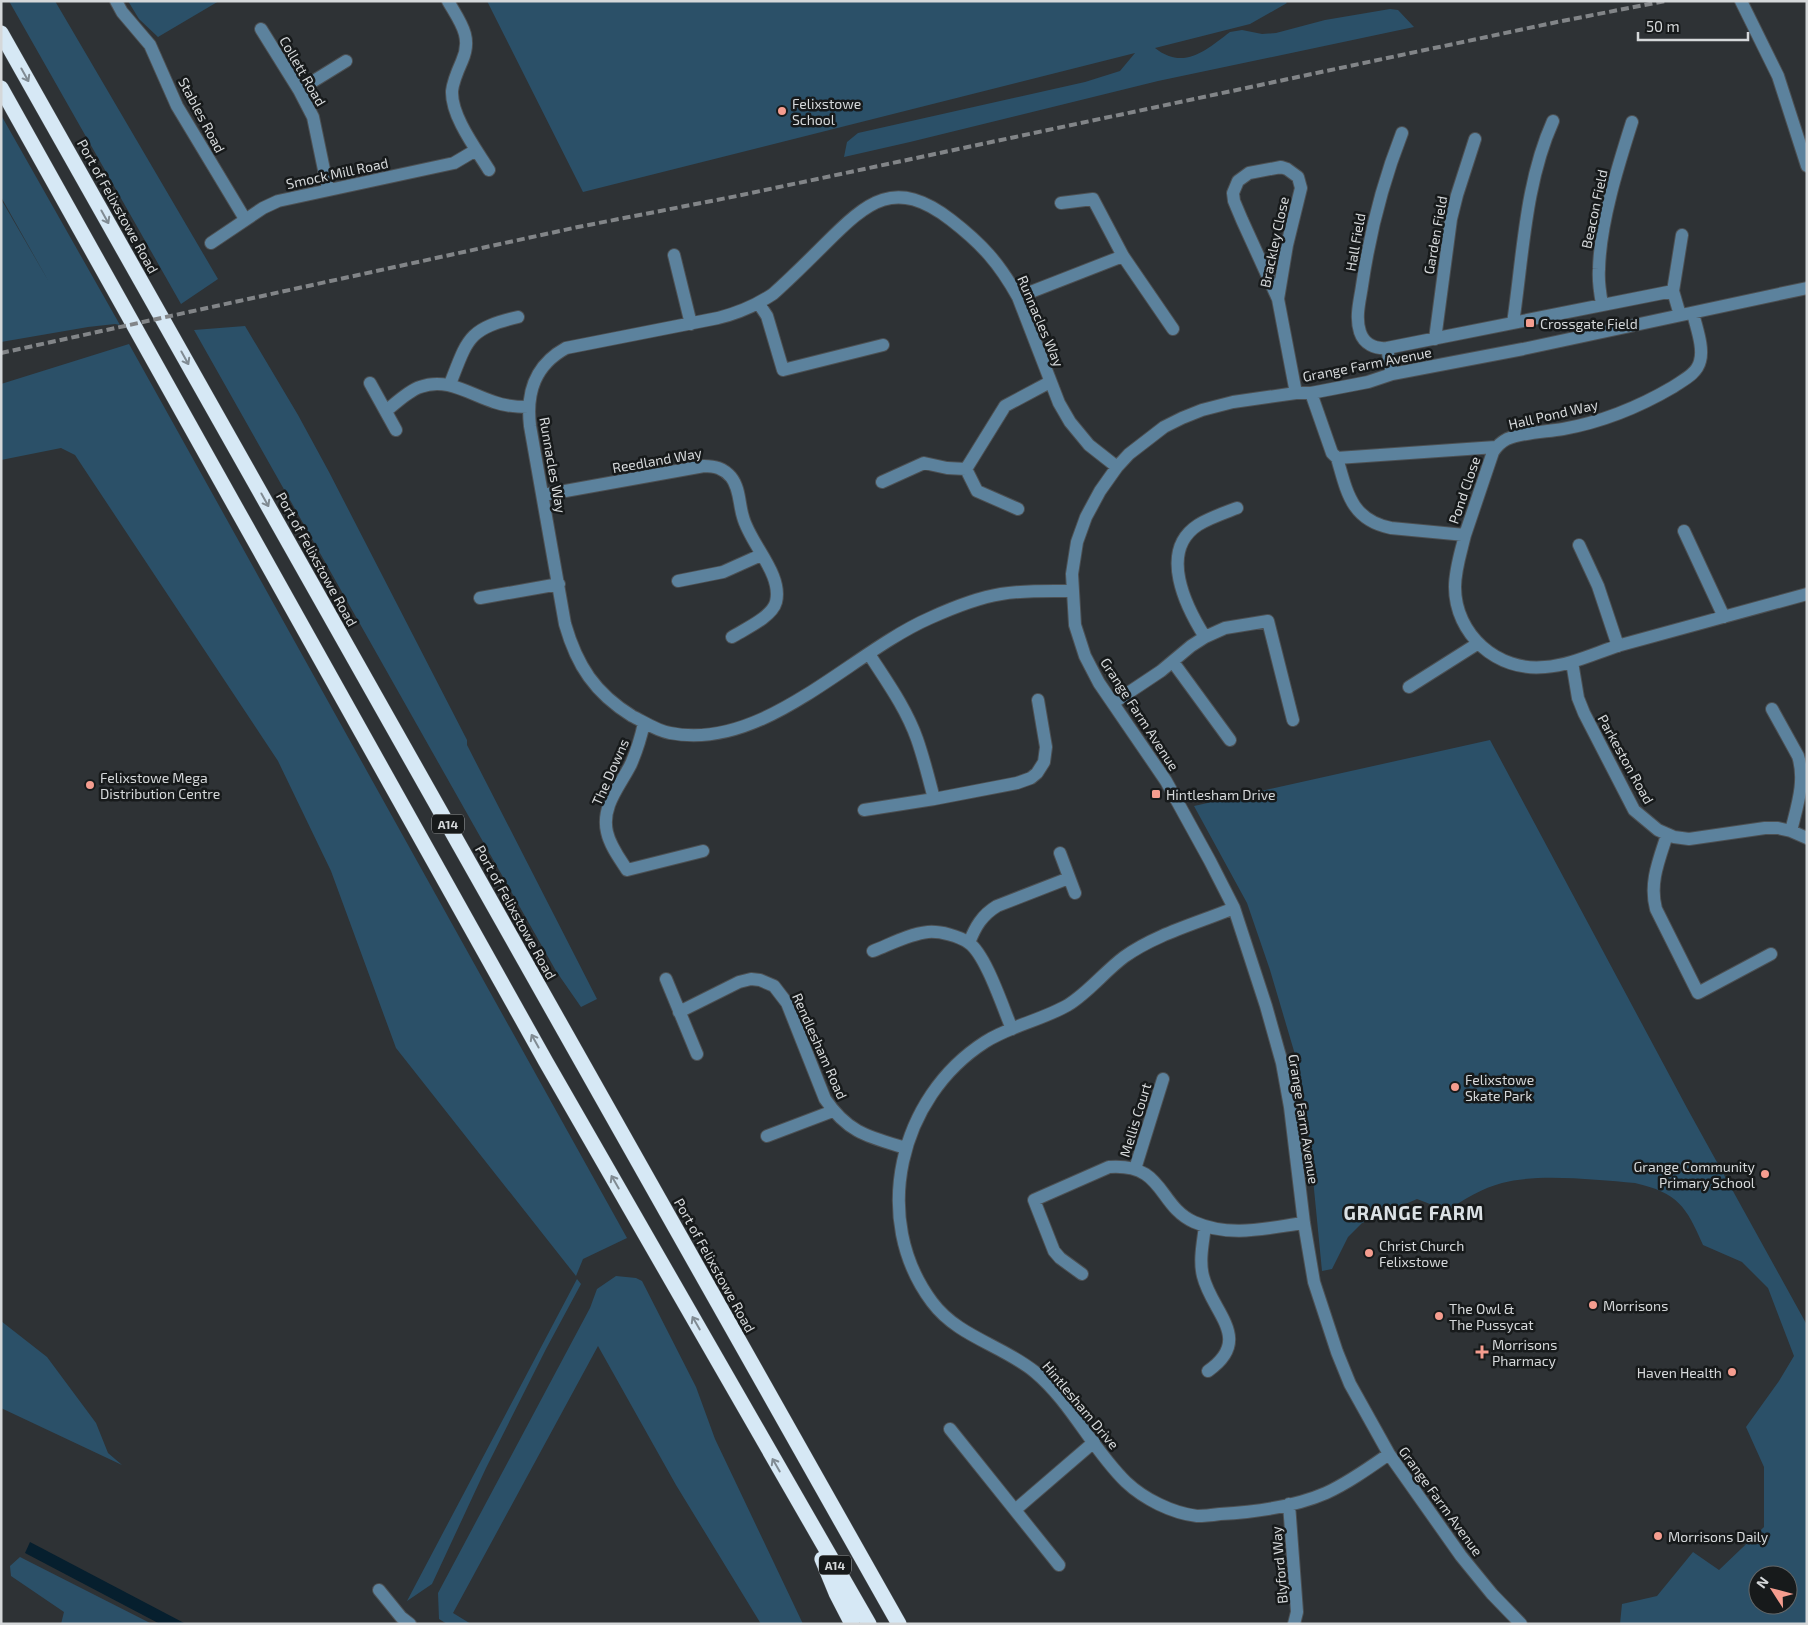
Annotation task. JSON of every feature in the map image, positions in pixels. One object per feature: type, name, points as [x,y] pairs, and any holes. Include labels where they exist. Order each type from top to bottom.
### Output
[{"type":"highway","name":"Port of Felixstowe Road","points":[[1,33],[899,1621]]},
{"type":"highway","name":"A14","points":[[1,88],[542,1053],[800,1507],[869,1624]]},
{"type":"highway","points":[[800,1507],[836,1593],[852,1624]]},
{"type":"street","name":"Stables Road","points":[[116,1],[122,12],[150,45],[177,106],[245,219]]},
{"type":"street","points":[[448,1],[464,30],[467,42],[466,53],[452,90],[454,104],[459,119],[476,150],[490,170]]},
{"type":"street","points":[[1743,6],[1778,76],[1803,143],[1807,166]]},
{"type":"street","name":"Collett Road","points":[[261,29],[300,90],[313,117],[328,189]]},
{"type":"street","points":[[300,90],[346,61]]},
{"type":"street","points":[[1513,323],[1536,176],[1541,152],[1553,121]]},
{"type":"street","name":"Beacon Field","points":[[1602,304],[1598,270],[1604,226],[1632,122]]},
{"type":"street","name":"Hall Field","points":[[1384,348],[1369,344],[1364,340],[1360,333],[1358,313],[1376,209],[1383,182],[1402,133]]},
{"type":"street","name":"Garden Field","points":[[1435,339],[1451,218],[1475,138]]},
{"type":"street","name":"Smock Mill Road","points":[[211,243],[245,219],[278,201],[454,163],[476,150]]},
{"type":"street","name":"Brackley Close","points":[[1278,299],[1287,245],[1301,188],[1298,177],[1288,169],[1281,167],[1249,173],[1238,181],[1233,193],[1238,210],[1278,299],[1296,393]]},
{"type":"street","name":"Runnacles Way","points":[[1073,591],[1008,593],[967,603],[912,627],[787,707],[736,730],[704,735],[670,733],[644,723],[600,691],[584,672],[569,639],[530,426],[528,407],[531,389],[548,362],[566,348],[691,324],[739,312],[759,304],[773,294],[862,209],[884,199],[912,199],[938,210],[992,256],[1018,297],[1059,403],[1078,434],[1117,467]]},
{"type":"street","points":[[1061,203],[1093,199],[1123,256],[1173,329]]},
{"type":"street","points":[[1673,291],[1682,235]]},
{"type":"street","points":[[674,255],[691,324]]},
{"type":"street","points":[[1018,297],[1123,256]]},
{"type":"street","name":"Grange Farm Avenue","points":[[1520,1624],[1461,1556],[1389,1454],[1350,1384],[1329,1331],[1314,1282],[1304,1223],[1290,1107],[1282,1064],[1266,1006],[1234,908],[1166,781],[1099,683],[1085,656],[1076,625],[1073,591],[1074,558],[1082,529],[1100,491],[1117,467],[1143,442],[1182,418],[1233,402],[1296,393],[1311,393],[1368,382],[1392,374],[1523,349],[1807,288]]},
{"type":"street","name":"Grange Farm Avenue","points":[[1384,348],[1673,291]]},
{"type":"street","name":"Hall Pond Way","points":[[1496,447],[1502,441],[1514,437],[1571,428],[1621,413],[1650,400],[1690,376],[1698,367],[1701,360],[1701,351],[1686,314],[1673,291]]},
{"type":"street","points":[[759,304],[767,316],[783,370],[883,345]]},
{"type":"street","points":[[450,384],[470,339],[483,328],[493,323],[518,317]]},
{"type":"street","points":[[1384,348],[1392,374]]},
{"type":"street","points":[[966,469],[1005,406],[1050,382]]},
{"type":"street","points":[[370,384],[396,430]]},
{"type":"street","points":[[386,411],[418,387],[431,384],[450,384],[496,403],[528,407]]},
{"type":"street","name":"Pond Close","points":[[1311,393],[1332,453],[1337,458],[1346,489],[1357,509],[1366,520],[1390,528],[1465,535],[1496,447]]},
{"type":"street","name":"Pond Close","points":[[1337,458],[1496,447]]},
{"type":"street","points":[[882,482],[924,463],[947,468],[966,469]]},
{"type":"street","name":"Reedland Way","points":[[543,495],[704,466],[715,466],[725,471],[735,484],[743,518],[772,572],[777,593],[774,608],[732,638]]},
{"type":"street","points":[[966,469],[977,491],[1018,508]]},
{"type":"street","points":[[1205,637],[1185,598],[1178,572],[1179,554],[1186,537],[1198,525],[1237,508]]},
{"type":"street","points":[[1684,531],[1724,617]]},
{"type":"street","points":[[1465,535],[1456,571],[1455,596],[1460,617],[1477,644],[1490,654],[1520,666],[1544,668],[1572,662],[1618,646],[1806,594]]},
{"type":"street","points":[[1579,545],[1598,586],[1618,646]]},
{"type":"street","points":[[678,581],[723,572],[761,554]]},
{"type":"street","points":[[480,598],[559,584]]},
{"type":"street","points":[[1113,703],[1173,662],[1191,646],[1205,637],[1225,628],[1268,621],[1293,720]]},
{"type":"street","points":[[1409,687],[1477,644]]},
{"type":"street","points":[[869,654],[898,698],[912,725],[934,799]]},
{"type":"street","points":[[1173,662],[1230,740]]},
{"type":"street","name":"Parkeston Road","points":[[1572,662],[1580,705],[1630,803],[1650,825],[1667,835],[1689,839],[1765,828],[1791,831],[1807,838]]},
{"type":"street","points":[[864,810],[934,799],[1017,783],[1031,778],[1037,773],[1044,762],[1046,746],[1038,700]]},
{"type":"street","points":[[1772,709],[1800,763],[1801,788],[1791,831]]},
{"type":"street","name":"The Downs","points":[[644,723],[640,742],[632,761],[607,810],[607,834],[612,846],[628,870],[704,851]]},
{"type":"street","points":[[1667,835],[1654,877],[1653,896],[1656,909],[1698,993],[1771,954]]},
{"type":"street","points":[[1060,853],[1075,893]]},
{"type":"street","points":[[969,943],[978,924],[988,911],[1069,878]]},
{"type":"street","name":"Hintlesham Drive","points":[[1234,908],[1170,933],[1138,948],[1122,958],[1072,1002],[1059,1010],[983,1043],[958,1062],[945,1076],[926,1103],[911,1132],[906,1148],[900,1184],[898,1202],[900,1230],[911,1264],[924,1290],[940,1312],[966,1333],[1013,1356],[1042,1378],[1127,1483],[1156,1502],[1172,1509],[1198,1516],[1236,1514],[1289,1504],[1325,1493],[1362,1473],[1389,1454]]},
{"type":"street","points":[[873,951],[918,934],[931,932],[960,938],[969,943],[983,961],[1012,1029]]},
{"type":"street","points":[[666,979],[697,1054]]},
{"type":"street","name":"Rendlesham Road","points":[[679,1012],[739,982],[751,979],[760,980],[774,986],[787,1004],[825,1099],[833,1111],[852,1128],[866,1136],[906,1148]]},
{"type":"street","name":"Mellis Court","points":[[1135,1169],[1163,1079]]},
{"type":"street","points":[[767,1136],[833,1111]]},
{"type":"street","points":[[1082,1274],[1060,1258],[1054,1251],[1034,1200],[1108,1168],[1121,1166],[1135,1169],[1155,1182],[1180,1212],[1192,1221],[1205,1226],[1223,1231],[1238,1231],[1304,1223]]},
{"type":"street","points":[[1205,1226],[1201,1262],[1202,1274],[1213,1301],[1227,1324],[1229,1336],[1224,1358],[1208,1371]]},
{"type":"street","points":[[950,1430],[1060,1565]]},
{"type":"street","points":[[1015,1510],[1094,1442]]},
{"type":"street","name":"Blyford Way","points":[[1289,1504],[1298,1612],[1294,1624]]},
{"type":"street","points":[[378,1590],[410,1624]]},
{"type":"shaded area","points":[[9,1],[55,1],[218,279],[181,304]]},
{"type":"shaded area","points":[[128,1],[219,1],[158,37],[139,19]]},
{"type":"shaded area","name":"Felixstowe School","points":[[487,1],[1285,1],[1287,3],[1250,24],[1155,48],[1166,55],[1176,58],[1185,58],[1203,51],[1230,32],[1242,30],[1262,34],[1276,33],[1325,20],[1390,9],[1398,10],[1414,27],[1158,81],[844,157],[847,142],[858,133],[1085,82],[1120,71],[1135,53],[583,192]]},
{"type":"shaded area","points":[[1,115],[120,325],[88,327],[1,342],[1,199],[49,282],[1,197]]},
{"type":"shaded area","points":[[245,326],[298,415],[329,472],[467,740],[467,745],[597,999],[581,1007],[556,971],[194,330]]},
{"type":"shaded area","points":[[129,344],[627,1238],[583,1259],[576,1276],[396,1048],[331,871],[278,761],[75,455],[61,448],[1,460],[1,384]]},
{"type":"shaded area","points":[[1490,740],[1687,1108],[1807,1325],[1807,1624],[1620,1624],[1622,1604],[1657,1596],[1693,1552],[1719,1570],[1764,1527],[1764,1467],[1746,1427],[1779,1381],[1794,1356],[1768,1288],[1742,1262],[1703,1245],[1691,1220],[1679,1203],[1661,1191],[1635,1183],[1586,1179],[1533,1178],[1502,1183],[1474,1194],[1448,1211],[1417,1199],[1362,1223],[1348,1237],[1332,1269],[1322,1271],[1309,1138],[1299,1068],[1270,970],[1247,903],[1194,806]]},
{"type":"shaded area","points":[[616,1276],[636,1278],[642,1281],[696,1387],[715,1439],[803,1624],[761,1624],[676,1485],[598,1346],[453,1613],[471,1624],[447,1624],[439,1619],[438,1593],[590,1308],[597,1289]]},
{"type":"shaded area","points":[[577,1279],[581,1284],[486,1468],[432,1584],[407,1601]]},
{"type":"shaded area","points":[[1,1321],[47,1357],[96,1423],[108,1453],[122,1465],[1,1408]]},
{"type":"shaded area","points":[[30,1542],[186,1624],[160,1624],[25,1553]]},
{"type":"shaded area","points":[[20,1557],[152,1624],[61,1624],[64,1612],[11,1576],[10,1566]]},
{"type":"railway","points":[[1,353],[578,227],[737,196],[1557,22],[1665,1]]},
{"type":"place","name":"Felixstowe School","points":[[782,111]]},
{"type":"place","name":"Crossgate Field","points":[[1530,323]]},
{"type":"place","name":"Felixstowe Mega Distribution Centre","points":[[90,785]]},
{"type":"place","name":"Hintlesham Drive","points":[[1156,794]]},
{"type":"place","name":"Felixstowe Skate Park","points":[[1455,1087]]},
{"type":"place","name":"Grange Community Primary School","points":[[1765,1174]]},
{"type":"place","name":"Christ Church Felixstowe","points":[[1369,1253]]},
{"type":"place","name":"Morrisons","points":[[1593,1305]]},
{"type":"place","name":"The Owl & The Pussycat","points":[[1439,1316]]},
{"type":"place","name":"Morrisons Pharmacy","points":[[1482,1352]]},
{"type":"place","name":"Haven Health","points":[[1732,1372]]},
{"type":"place","name":"Morrisons Daily","points":[[1658,1536]]},
{"type":"district","name":"GRANGE FARM","points":[[1414,1212]]}]
